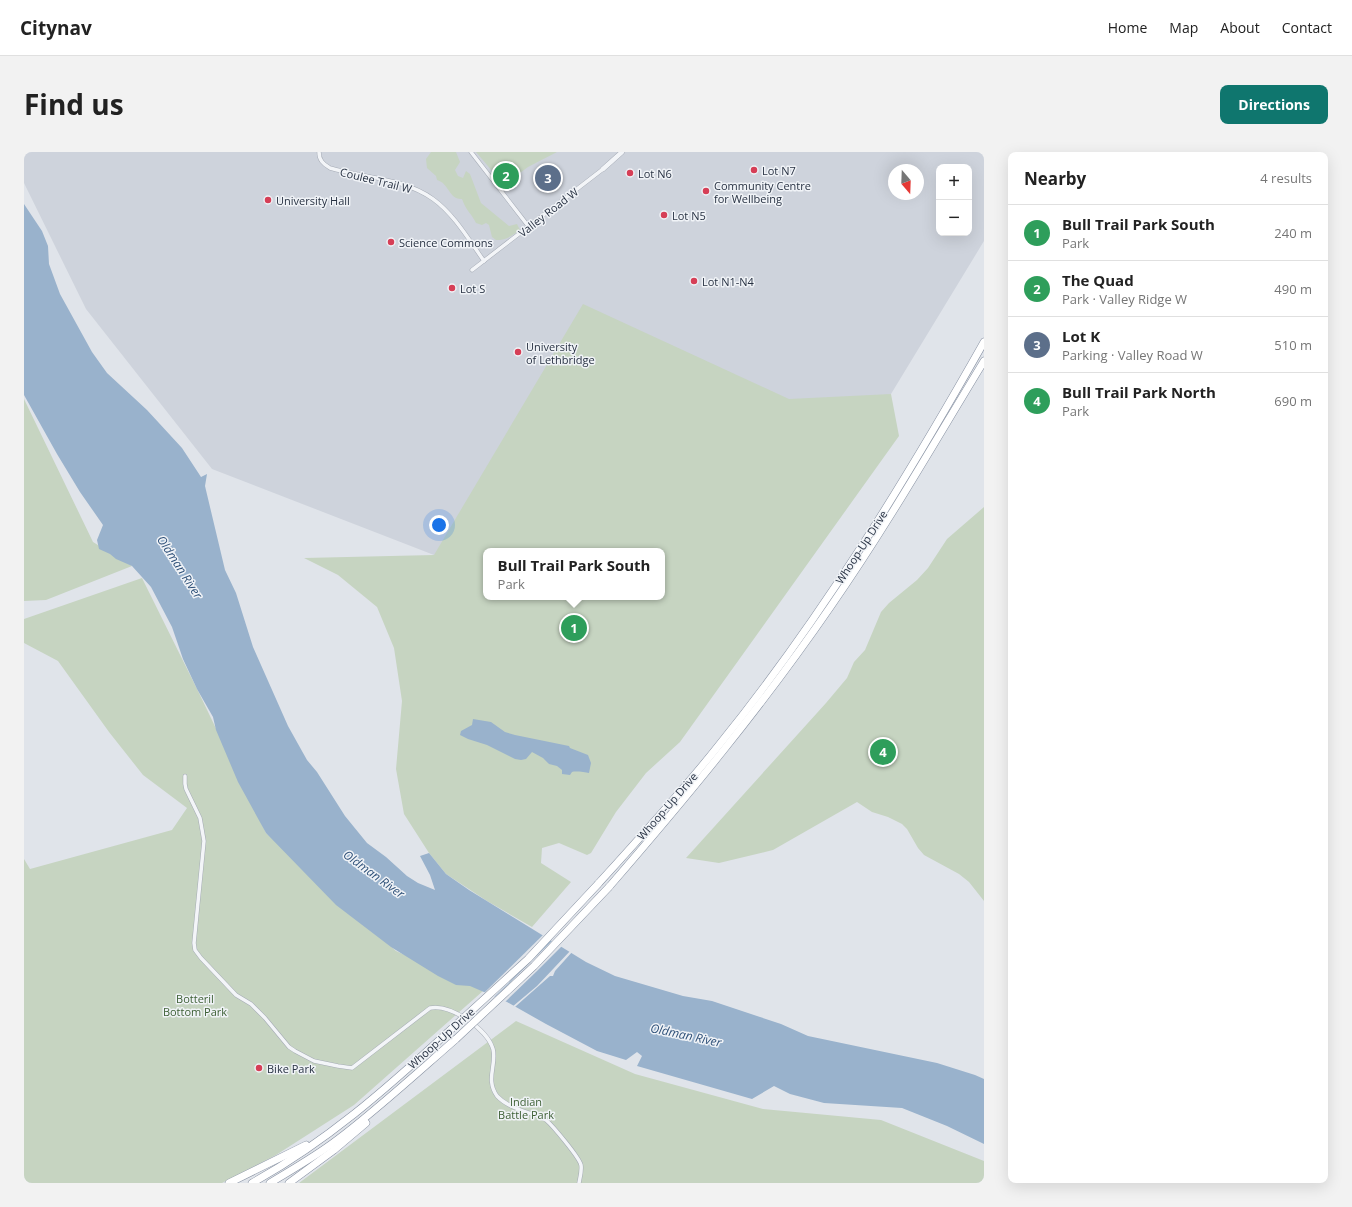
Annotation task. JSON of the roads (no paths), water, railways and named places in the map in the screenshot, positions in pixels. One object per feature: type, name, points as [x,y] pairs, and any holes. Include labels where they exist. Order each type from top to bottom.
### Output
[{"type":"highway","points":[[968,371],[984,337]]},
{"type":"highway","name":"Whoop-Up Drive","points":[[252,1183],[287,1163],[330,1133],[379,1094],[528,959],[640,838],[720,745],[795,645],[873,528],[984,342]]},
{"type":"highway","name":"Whoop-Up Drive","points":[[270,1183],[337,1140],[384,1102],[456,1039],[534,966],[609,887],[724,750],[769,692],[831,606],[887,521],[984,361]]},
{"type":"highway","points":[[289,1183],[329,1154],[358,1130],[422,1074],[456,1039]]},
{"type":"highway","points":[[229,1183],[330,1133]]},
{"type":"street","name":"Coulee Trail W","points":[[319,152],[320,160],[323,164],[330,168],[405,186],[433,199],[449,214],[484,261]]},
{"type":"street","points":[[471,152],[529,227]]},
{"type":"street","name":"Valley Road W","points":[[472,270],[603,169],[622,152]]},
{"type":"street","points":[[185,776],[186,789],[200,818],[204,841],[194,943],[198,955],[236,995],[251,1004],[266,1018],[283,1041],[295,1052],[314,1061],[352,1068],[430,1008],[443,1008],[458,1014],[477,1027],[492,1047],[494,1054],[491,1079],[496,1094],[506,1103],[545,1120],[577,1155],[581,1167],[579,1183]]},
{"type":"water","name":"Oldman River","points":[[24,204],[42,231],[48,246],[49,264],[60,294],[92,352],[107,373],[147,410],[182,448],[201,477],[207,474],[205,486],[225,570],[236,593],[253,647],[288,726],[307,760],[317,772],[345,816],[367,843],[386,857],[407,876],[418,883],[435,890],[430,875],[420,856],[429,853],[446,874],[469,890],[586,962],[615,976],[683,996],[712,1001],[781,1024],[808,1036],[937,1063],[984,1079],[984,1144],[947,1126],[902,1108],[824,1103],[790,1094],[774,1086],[752,1099],[637,1066],[642,1056],[637,1052],[626,1060],[597,1051],[507,1002],[470,986],[456,985],[438,976],[391,947],[336,905],[266,833],[238,782],[216,730],[213,717],[197,689],[183,659],[172,627],[151,587],[132,566],[99,549],[97,540],[103,525],[80,492],[24,395]]},
{"type":"water","points":[[473,719],[491,722],[505,732],[515,735],[569,746],[570,748],[588,755],[591,763],[589,773],[572,772],[570,775],[562,774],[562,770],[557,766],[549,764],[543,758],[532,752],[526,759],[515,759],[487,745],[460,735],[461,731],[472,725]]},
{"type":"place","name":"Lot N7","points":[[754,170]]},
{"type":"place","name":"Lot N6","points":[[630,173]]},
{"type":"place","name":"The Quad","points":[[506,176]]},
{"type":"place","name":"Lot K","points":[[548,178]]},
{"type":"place","name":"Community Centre for Wellbeing","points":[[706,191]]},
{"type":"place","name":"University Hall","points":[[268,200]]},
{"type":"place","name":"Lot N5","points":[[664,215]]},
{"type":"place","name":"Science Commons","points":[[391,242]]},
{"type":"place","name":"Lot N1-N4","points":[[694,281]]},
{"type":"place","name":"Lot S","points":[[452,288]]},
{"type":"place","name":"University of Lethbridge","points":[[518,352]]},
{"type":"place","name":"Bull Trail Park South","points":[[574,628]]},
{"type":"place","name":"Bull Trail Park North","points":[[883,752]]},
{"type":"place","name":"Bike Park","points":[[259,1068]]},
{"type":"park label","name":"Botteril Bottom Park","points":[[195,1004]]},
{"type":"park label","name":"Indian Battle Park","points":[[526,1107]]}]
